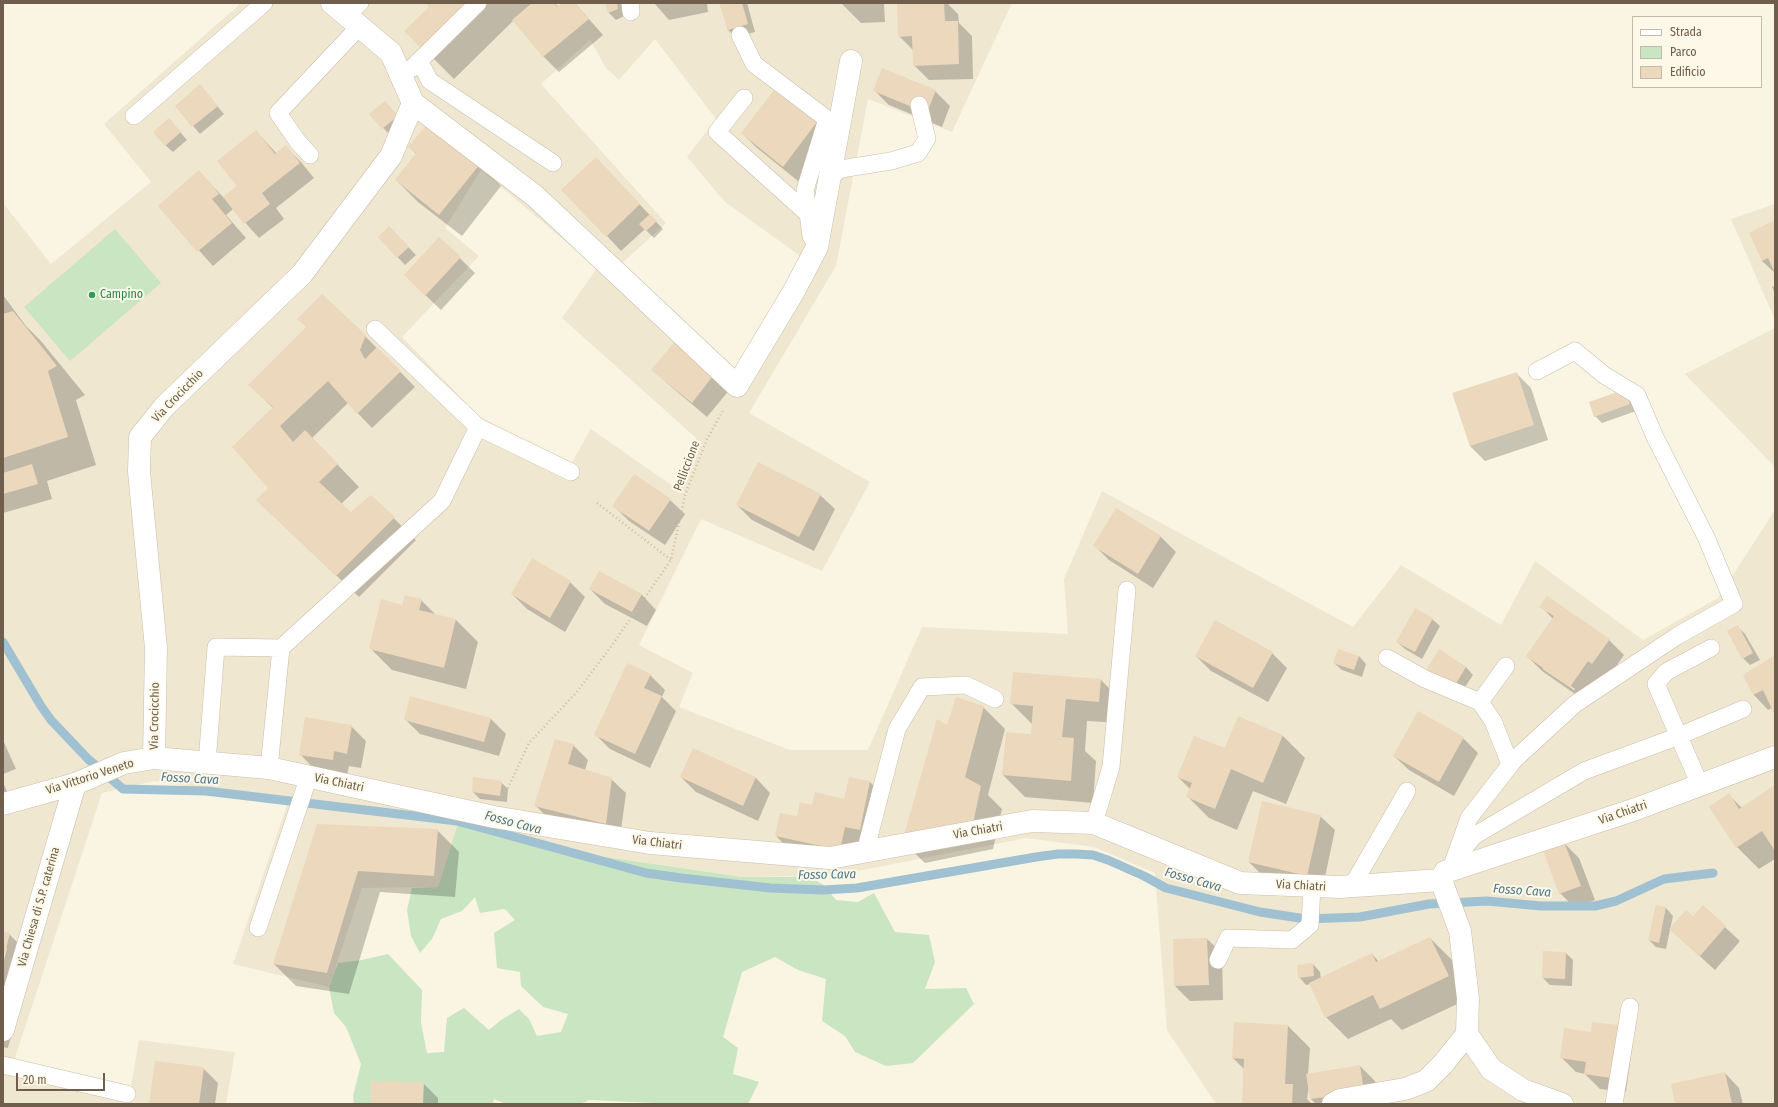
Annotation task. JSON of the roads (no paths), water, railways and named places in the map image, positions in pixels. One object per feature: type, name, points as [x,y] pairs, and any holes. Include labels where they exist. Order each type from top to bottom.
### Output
[{"type":"street","points":[[350,12],[391,53],[413,103],[535,196],[737,386],[794,291],[817,247],[851,61]]},
{"type":"street","name":"Via Crocicchio","points":[[154,758],[156,648],[139,472],[140,437],[164,407],[302,274],[391,156],[413,103]]},
{"type":"street","name":"Via Chiatri","points":[[154,758],[269,768],[306,783],[650,843],[830,858],[1032,821],[1094,823],[1240,883],[1311,895],[1340,887],[1446,876],[1636,809],[1775,757]]},
{"type":"street","name":"Via Vittorio Veneto","points":[[3,804],[82,781],[124,763],[154,758]]},
{"type":"street","name":"Via Chiesa di S.P. caterina","points":[[3,1030],[82,781]]},
{"type":"street","points":[[1333,1104],[1340,1100],[1405,1089],[1426,1081],[1444,1064],[1467,1034],[1468,998],[1460,931],[1446,876]]},
{"type":"street","points":[[1467,1034],[1491,1068],[1523,1090],[1562,1104]]},
{"type":"lane","points":[[134,116],[264,3]]},
{"type":"lane","points":[[402,78],[478,3]]},
{"type":"lane","points":[[310,156],[298,142],[278,113],[350,12]]},
{"type":"lane","points":[[740,35],[754,64],[827,119],[818,153],[805,190],[810,236],[817,247]]},
{"type":"lane","points":[[419,61],[430,81],[554,163]]},
{"type":"lane","points":[[744,98],[717,132],[808,214]]},
{"type":"lane","points":[[830,177],[840,169],[891,162],[918,153],[927,139],[919,106]]},
{"type":"lane","points":[[375,329],[478,427],[571,472]]},
{"type":"lane","points":[[1446,876],[1469,818],[1510,764],[1575,704],[1677,636],[1734,604],[1706,537],[1655,437],[1637,395],[1604,375],[1575,352],[1537,371]]},
{"type":"lane","points":[[269,768],[281,648],[442,501],[478,427]]},
{"type":"lane","points":[[1094,823],[1111,767],[1127,590]]},
{"type":"lane","points":[[207,763],[216,647],[281,648]]},
{"type":"lane","points":[[1700,785],[1656,684],[1666,672],[1711,648]]},
{"type":"lane","points":[[1387,658],[1425,679],[1480,702],[1493,721],[1510,764]]},
{"type":"lane","points":[[1480,702],[1506,666]]},
{"type":"lane","points":[[865,852],[897,729],[922,687],[966,685],[994,699]]},
{"type":"lane","points":[[1446,876],[1474,836],[1584,771],[1679,736],[1743,709]]},
{"type":"lane","points":[[258,928],[306,783]]},
{"type":"lane","points":[[1352,886],[1407,792]]},
{"type":"lane","points":[[1218,960],[1228,938],[1292,940],[1310,925],[1311,895]]},
{"type":"lane","points":[[1614,1104],[1630,1007]]},
{"type":"lane","points":[[3,1065],[127,1094]]},
{"type":"waterway","name":"Fosso Cava","points":[[3,642],[51,720],[88,759],[123,789],[206,791],[457,821],[646,873],[681,878],[770,888],[823,890],[857,888],[1058,854],[1093,855],[1144,876],[1166,888],[1260,912],[1306,919],[1360,917],[1429,904],[1487,901],[1541,906],[1595,906],[1616,901],[1664,879],[1713,873]]},
{"type":"place","name":"Campino","points":[[92,295]]}]
